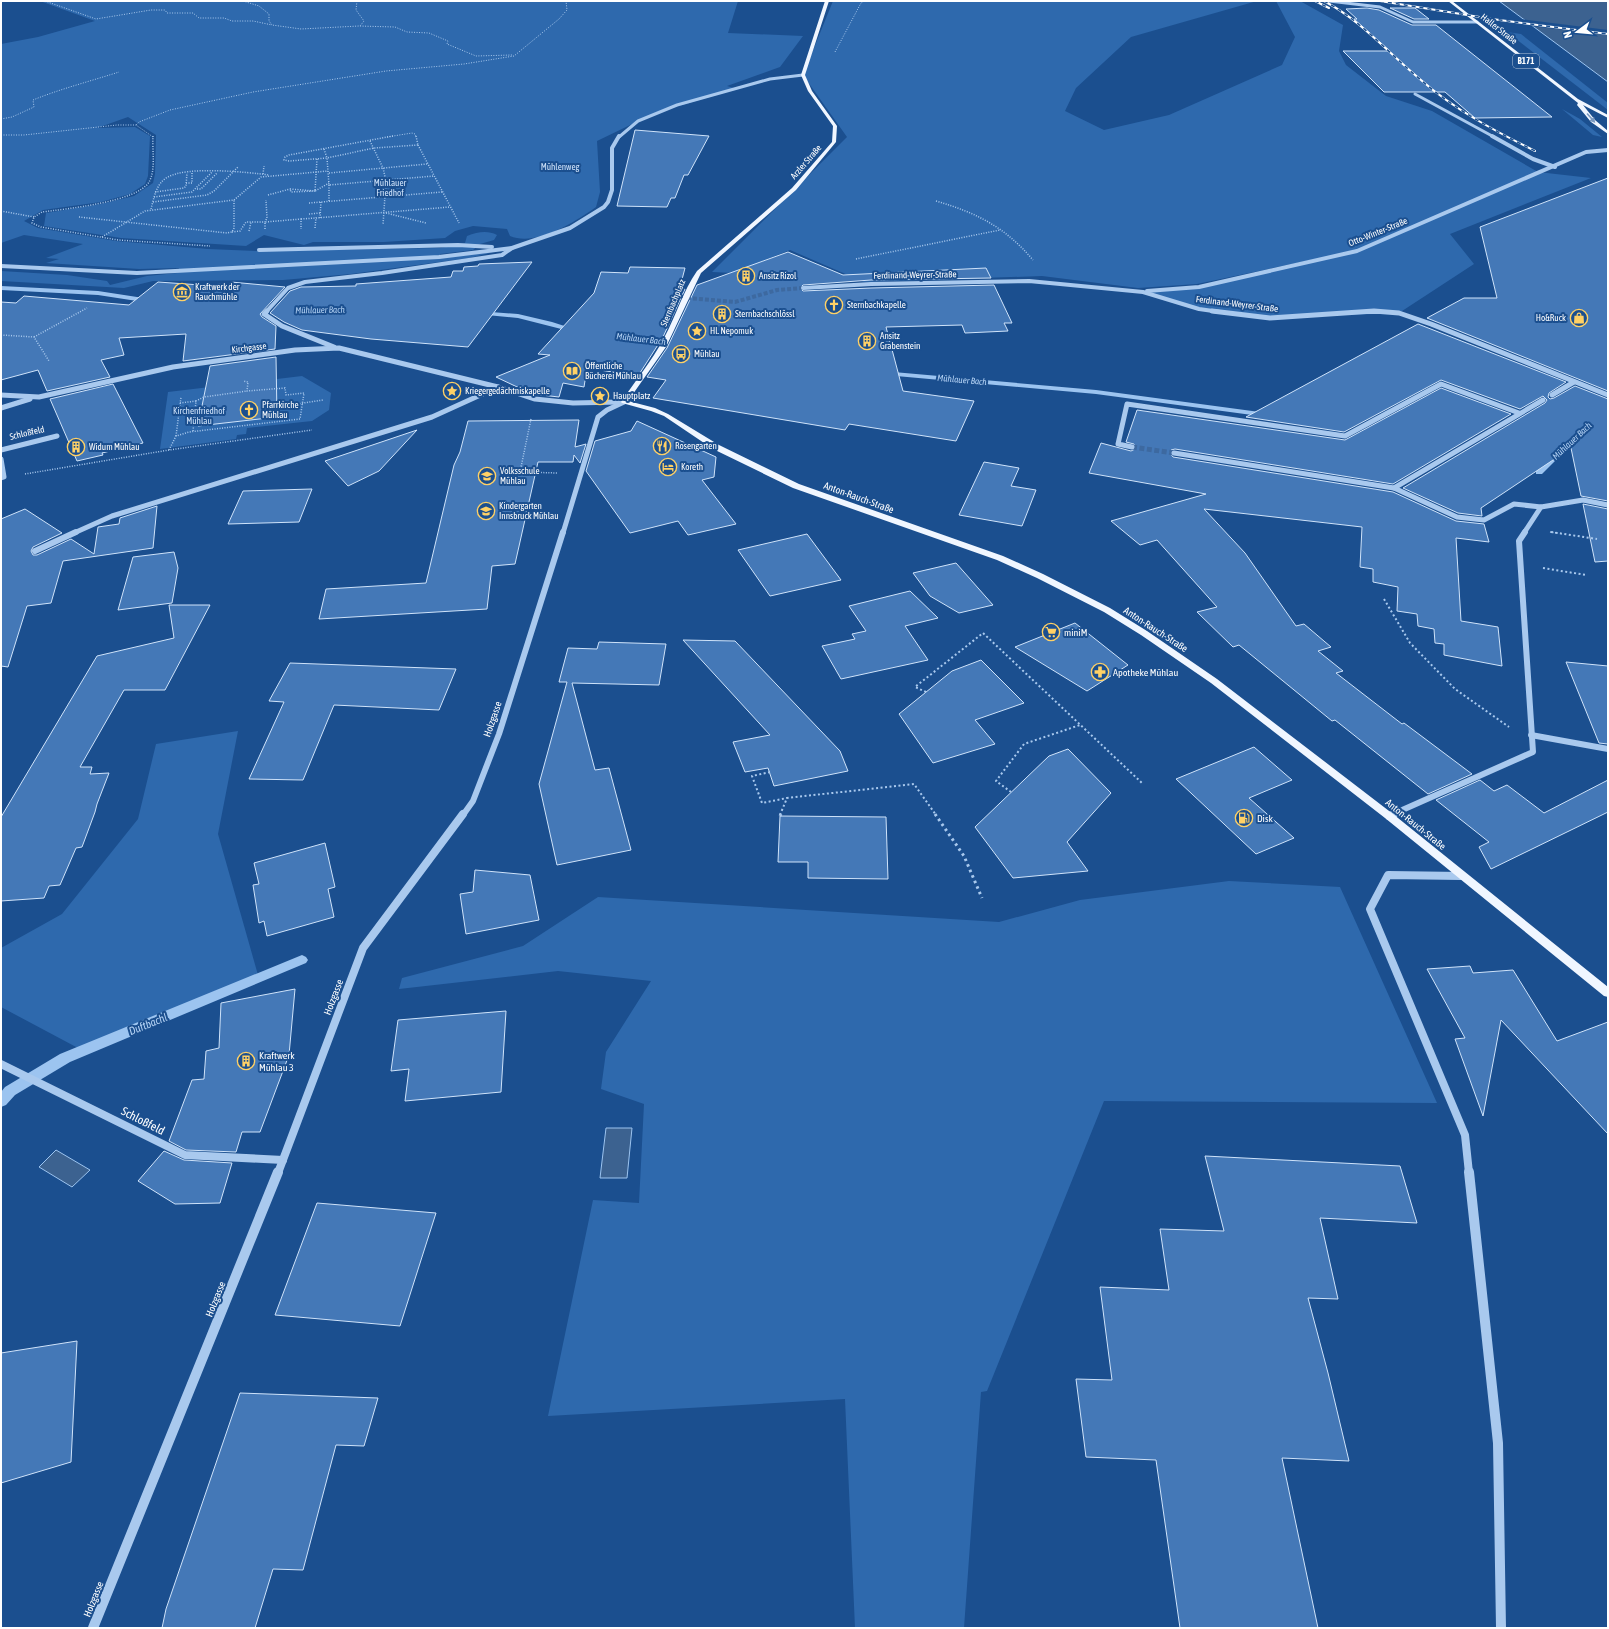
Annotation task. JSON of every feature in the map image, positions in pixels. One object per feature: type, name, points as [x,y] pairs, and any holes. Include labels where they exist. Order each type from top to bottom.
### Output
[{"type":"main road","points":[[803,75],[827,1]]},
{"type":"main road","name":"Haller Straße","points":[[1450,1],[1576,100],[1608,118]]},
{"type":"main road","name":"Arzler Straße","points":[[693,280],[699,272],[794,188],[834,142],[835,126],[810,91],[803,75]]},
{"type":"main road","name":"Haller Straße","points":[[1576,100],[1593,121],[1608,133]]},
{"type":"main road","name":"Sternbachplatz","points":[[624,402],[657,355],[673,329],[687,298],[693,280]]},
{"type":"main road","name":"Anton-Rauch-Straße","points":[[624,402],[653,409],[666,415],[716,447],[796,486],[1000,558],[1080,595],[1144,633],[1180,656],[1214,681],[1389,816],[1608,993]]},
{"type":"street","points":[[1329,2],[1380,7],[1413,22],[1477,22]]},
{"type":"street","points":[[1,266],[137,273],[439,257],[512,248],[570,228],[590,218],[604,207],[608,202],[612,190],[612,148],[620,135],[638,121],[677,105],[770,78],[803,75]]},
{"type":"street","points":[[1415,94],[1533,159],[1555,167]]},
{"type":"street","name":"Otto-Winter-Straße","points":[[1142,292],[1199,287],[1357,251],[1555,167],[1586,152],[1608,150]]},
{"type":"street","points":[[258,250],[458,245],[512,248]]},
{"type":"street","points":[[339,348],[282,326],[264,314],[288,288],[305,282],[382,273],[502,255],[512,248]]},
{"type":"street","name":"Ferdinand-Weyrer-Straße","points":[[803,288],[871,284],[980,281],[1040,282],[1142,292],[1199,310],[1270,318],[1374,311],[1399,313],[1431,324],[1608,395]]},
{"type":"street","name":"Kirchgasse","points":[[1,395],[25,398],[186,365],[294,350],[339,348],[498,387]]},
{"type":"street","points":[[1552,395],[1574,382]]},
{"type":"street","points":[[1132,447],[1118,444],[1127,404],[1344,436],[1440,384],[1520,413]]},
{"type":"street","points":[[35,551],[112,516],[432,417],[498,387],[536,399],[553,402],[624,402]]},
{"type":"street","points":[[1,408],[39,396]]},
{"type":"street","points":[[1394,488],[1543,400]]},
{"type":"street","name":"Holzgasse","points":[[93,1628],[283,1160],[363,948],[473,801],[499,734],[582,473],[598,417],[607,410],[624,402]]},
{"type":"street","name":"Schloßfeld","points":[[1,450],[58,436]]},
{"type":"street","points":[[1174,453],[1394,488],[1457,517],[1484,520],[1514,504],[1541,506],[1583,500],[1608,505]]},
{"type":"street","points":[[1,459],[3,477]]},
{"type":"street","points":[[1389,816],[1533,752],[1519,541],[1541,506]]},
{"type":"street","points":[[1531,735],[1608,749]]},
{"type":"street","points":[[1462,876],[1388,875],[1370,909],[1465,1135],[1498,1443],[1501,1628]]},
{"type":"street","name":"Schloßfeld","points":[[1,1064],[185,1155],[283,1160]]},
{"type":"path","points":[[45,1],[96,19],[151,10],[165,10],[167,12],[193,13],[199,18],[224,18],[232,21],[253,21],[301,29],[359,26],[395,27],[407,32],[430,33],[448,41],[447,44],[476,56],[507,54],[514,56]]},
{"type":"path","points":[[243,1],[259,6],[269,14],[269,21],[272,25]]},
{"type":"path","points":[[357,1],[356,10],[364,21],[359,26]]},
{"type":"path","points":[[136,126],[139,122],[170,110],[253,92],[386,71],[464,64],[514,56],[568,10],[566,1]]},
{"type":"path","points":[[833,54],[861,3],[864,1]]},
{"type":"path","points":[[1,118],[12,117],[34,107],[33,100],[50,93],[71,88],[119,72]]},
{"type":"path","points":[[1,135],[117,125],[136,126],[153,136],[151,175],[149,184],[132,195],[102,203],[42,212],[34,217],[32,223],[41,227],[118,240],[212,246]]},
{"type":"path","points":[[418,145],[374,148],[327,158],[289,161],[284,160],[287,156],[412,133],[415,134],[418,145],[427,164],[460,225]]},
{"type":"path","points":[[370,141],[384,168],[386,181],[383,231]]},
{"type":"path","points":[[324,149],[327,158],[329,201]]},
{"type":"path","points":[[315,191],[317,159]]},
{"type":"path","points":[[102,237],[145,211],[152,209],[234,200],[257,179],[271,176],[427,164]]},
{"type":"path","points":[[262,174],[264,166]]},
{"type":"path","points":[[153,202],[207,195],[214,191],[238,167]]},
{"type":"path","points":[[152,209],[155,192],[168,177],[187,172],[262,174],[271,176]]},
{"type":"path","points":[[155,192],[181,189],[185,187],[187,172]]},
{"type":"path","points":[[186,183],[192,183],[192,172]]},
{"type":"path","points":[[196,189],[212,172]]},
{"type":"path","points":[[154,197],[187,193],[196,189],[201,189],[217,172]]},
{"type":"path","points":[[268,195],[290,189],[291,192],[315,191],[329,184],[386,181],[434,176]]},
{"type":"path","points":[[309,203],[442,192]]},
{"type":"path","points":[[232,232],[234,228],[234,200]]},
{"type":"path","points":[[79,217],[222,233],[240,231],[246,222],[265,222],[267,218],[266,200]]},
{"type":"path","points":[[936,201],[962,208],[1015,240],[1039,266],[1040,282]]},
{"type":"path","points":[[320,202],[320,218]]},
{"type":"path","points":[[301,219],[450,207]]},
{"type":"path","points":[[1,211],[34,217]]},
{"type":"path","points":[[384,212],[428,224]]},
{"type":"path","points":[[309,214],[320,213]]},
{"type":"path","points":[[315,232],[316,218]]},
{"type":"path","points":[[249,236],[251,222]]},
{"type":"path","points":[[856,259],[1000,230]]},
{"type":"path","points":[[1,335],[34,337],[87,308]]},
{"type":"path","points":[[34,337],[49,361]]},
{"type":"path","points":[[247,392],[248,382]]},
{"type":"path","points":[[176,436],[193,431],[300,419],[304,394],[286,395],[285,388],[204,397],[196,401],[180,403]]},
{"type":"path","points":[[169,450],[176,436],[181,397]]},
{"type":"path","points":[[536,399],[520,472],[582,473]]},
{"type":"path","points":[[297,404],[323,400]]},
{"type":"path","points":[[193,431],[196,401]]},
{"type":"path","points":[[3,477],[169,450],[318,429]]},
{"type":"path","points":[[1527,529],[1597,539]]},
{"type":"path","points":[[1520,564],[1586,574]]},
{"type":"path","points":[[1384,599],[1410,643],[1455,689],[1532,744]]},
{"type":"path","points":[[926,692],[915,687],[983,633],[1142,783]]},
{"type":"path","points":[[1011,792],[996,781],[1024,744],[1080,724]]},
{"type":"path","points":[[770,772],[752,776],[762,803],[788,798],[914,784],[964,856],[982,898]]},
{"type":"path","points":[[780,816],[788,798]]},
{"type":"green space","points":[[40,1],[738,1],[728,33],[803,36],[780,67],[727,86],[737,89],[655,113],[597,141],[600,192],[596,207],[566,226],[543,236],[531,238],[520,239],[510,236],[507,229],[473,226],[455,231],[445,238],[384,242],[313,242],[304,245],[264,235],[246,246],[121,238],[44,226],[46,213],[101,204],[134,196],[153,183],[155,174],[156,135],[128,117],[97,128],[135,127],[150,136],[148,176],[145,184],[130,194],[101,202],[43,210],[24,221],[38,228],[116,241],[208,249],[257,251],[441,248],[465,243],[467,236],[475,233],[486,232],[497,235],[494,240],[480,244],[473,250],[440,254],[440,258],[494,252],[469,258],[351,274],[283,280],[153,281],[124,288],[1,281],[1,271],[67,275],[107,281],[110,285],[147,276],[177,273],[179,268],[139,269],[46,263],[59,259],[46,258],[83,244],[24,235],[1,243],[1,44],[38,37],[95,21]]},
{"type":"green space","points":[[833,1],[1257,1],[1131,37],[1076,88],[1065,111],[1104,130],[1169,115],[1282,65],[1295,37],[1276,1],[1300,1],[1343,25],[1339,51],[1346,65],[1386,96],[1432,111],[1538,172],[1591,178],[1450,234],[1474,264],[1399,313],[1270,318],[1199,309],[1143,292],[1199,287],[1325,257],[1197,284],[1138,288],[1042,276],[864,282],[790,250],[733,273],[712,272],[847,137],[803,75]]},
{"type":"green space","points":[[1507,32],[1521,34],[1608,103],[1608,110]]},
{"type":"green space","points":[[1562,109],[1580,119],[1602,137],[1593,135]]},
{"type":"green space","name":"Kirchenfriedhof Mühlau","points":[[302,376],[331,393],[329,410],[312,421],[247,428],[246,434],[237,435],[236,439],[160,449],[168,392]]},
{"type":"green space","points":[[238,731],[218,834],[258,975],[78,1048],[1,1007],[1,948],[62,914],[138,819],[156,744]]},
{"type":"green space","points":[[1229,881],[1340,887],[1437,1103],[1104,1101],[987,1391],[981,1392],[964,1628],[855,1628],[845,1399],[548,1416],[593,1200],[639,1203],[644,1104],[601,1089],[606,1052],[651,981],[558,971],[399,989],[402,978],[523,946],[598,897],[999,922],[1080,900]]},
{"type":"shaded area","points":[[1499,1],[1608,1],[1608,82]]},
{"type":"shaded area","points":[[606,1128],[632,1128],[627,1178],[600,1178]]},
{"type":"shaded area","points":[[56,1150],[90,1170],[72,1187],[39,1167]]},
{"type":"pier","points":[[1521,19],[1608,30],[1608,35],[1530,26]]},
{"type":"building","points":[[1367,8],[1379,10],[1412,25],[1436,25],[1552,117],[1475,118],[1445,92],[1384,92],[1343,51],[1390,51],[1354,19],[1357,19],[1346,9]]},
{"type":"building","points":[[1390,8],[1415,8],[1429,19],[1414,19]]},
{"type":"building","points":[[635,130],[709,136],[688,175],[684,175],[675,198],[671,198],[667,207],[617,206]]},
{"type":"building","points":[[1608,178],[1608,391],[1427,318],[1464,298],[1497,298],[1480,227]]},
{"type":"building","points":[[788,252],[843,275],[986,268],[991,278],[871,280],[803,285],[800,288],[803,291],[994,285],[1012,323],[1004,323],[1008,331],[965,333],[962,325],[886,327],[903,391],[974,401],[956,441],[849,424],[845,430],[653,398],[666,380],[647,377],[667,348],[697,285]]},
{"type":"building","points":[[532,262],[468,347],[371,339],[302,330],[284,322],[270,313],[290,291],[301,287],[356,286],[356,284],[451,277],[453,271],[463,271],[464,267],[478,266],[479,264]]},
{"type":"building","points":[[630,267],[685,268],[679,291],[685,289],[663,337],[638,376],[587,368],[584,387],[563,383],[559,397],[532,394],[496,377],[550,355],[538,354],[594,293],[601,272],[628,273]]},
{"type":"building","points":[[158,282],[215,286],[218,284],[228,285],[231,282],[285,287],[260,314],[276,326],[275,349],[183,361],[186,334],[119,338],[124,355],[101,360],[110,377],[47,391],[38,370],[1,380],[1,302],[16,303],[24,296],[129,305]]},
{"type":"building","points":[[1418,324],[1566,382],[1549,393],[1548,397],[1550,399],[1575,386],[1608,399],[1608,501],[1581,496],[1571,448],[1481,508],[1482,516],[1458,513],[1403,488],[1545,403],[1547,400],[1543,396],[1520,409],[1441,380],[1344,432],[1246,417]]},
{"type":"building","points":[[276,357],[277,417],[198,426],[210,366]]},
{"type":"building","points":[[113,384],[143,443],[77,461],[50,399]]},
{"type":"building","points":[[1441,388],[1511,414],[1393,484],[1175,449],[1171,450],[1170,453],[1173,457],[1393,492],[1456,521],[1484,524],[1489,542],[1456,538],[1461,621],[1498,627],[1502,666],[1444,655],[1444,644],[1435,643],[1434,629],[1418,626],[1417,614],[1397,611],[1398,587],[1373,582],[1373,569],[1360,567],[1362,527],[1204,509],[1245,553],[1296,626],[1304,624],[1331,647],[1318,651],[1343,671],[1336,673],[1402,724],[1404,723],[1472,774],[1428,794],[1335,720],[1332,721],[1239,645],[1233,647],[1197,612],[1217,607],[1157,540],[1140,545],[1111,521],[1206,494],[1089,473],[1101,443],[1131,451],[1135,449],[1134,444],[1126,442],[1137,410],[1345,440]]},
{"type":"building","points":[[579,420],[575,447],[586,444],[580,463],[574,455],[573,462],[538,462],[515,564],[492,566],[487,609],[319,619],[326,589],[426,583],[454,465],[460,452],[468,421]]},
{"type":"building","points":[[637,421],[716,457],[714,477],[702,480],[736,524],[688,535],[678,521],[630,533],[586,471],[595,441],[631,431]]},
{"type":"building","points":[[417,430],[379,471],[348,486],[325,461]]},
{"type":"building","points":[[984,462],[1019,468],[1011,486],[1036,490],[1022,526],[959,515]]},
{"type":"building","points":[[312,489],[299,522],[228,524],[243,491]]},
{"type":"building","points":[[1583,504],[1608,509],[1608,561],[1595,562]]},
{"type":"building","points":[[157,506],[153,548],[63,561],[51,603],[27,606],[8,667],[1,666],[1,519],[25,509],[62,533],[33,547],[31,551],[33,555],[37,555],[71,539],[94,554],[98,527],[119,524],[120,518]]},
{"type":"building","points":[[807,534],[841,580],[770,596],[738,550]]},
{"type":"building","points":[[174,552],[178,568],[172,603],[118,610],[133,557]]},
{"type":"building","points":[[956,563],[993,605],[959,613],[930,596],[913,573]]},
{"type":"building","points":[[910,591],[938,618],[905,626],[928,660],[841,679],[822,646],[855,639],[852,634],[866,631],[849,606]]},
{"type":"building","points":[[169,605],[210,605],[165,690],[124,690],[80,767],[92,767],[90,774],[109,773],[82,847],[76,848],[60,885],[49,886],[44,898],[1,901],[1,817],[97,656],[174,638]]},
{"type":"building","points":[[1075,623],[1128,665],[1087,691],[1015,647]]},
{"type":"building","points":[[683,640],[735,641],[840,751],[848,771],[774,786],[768,768],[745,772],[733,742],[770,735]]},
{"type":"building","points":[[599,642],[666,644],[659,685],[572,683],[595,770],[609,768],[631,850],[557,865],[539,784],[567,682],[559,682],[568,648],[597,649]]},
{"type":"building","points":[[981,660],[1024,703],[975,720],[995,744],[933,763],[899,714],[952,671]]},
{"type":"building","points":[[1566,662],[1608,666],[1608,744],[1599,743]]},
{"type":"building","points":[[290,663],[456,669],[439,710],[334,705],[303,780],[249,779],[284,702],[269,701]]},
{"type":"building","name":"Disk","points":[[1254,747],[1292,780],[1249,798],[1294,838],[1256,854],[1176,779]]},
{"type":"building","points":[[1068,749],[1111,793],[1067,842],[1088,871],[1013,878],[975,827],[1049,756]]},
{"type":"building","points":[[1480,780],[1494,791],[1507,785],[1544,813],[1608,780],[1608,812],[1491,869],[1479,847],[1489,842],[1436,800]]},
{"type":"building","points":[[780,816],[886,817],[888,879],[808,878],[808,862],[778,862]]},
{"type":"building","points":[[325,843],[335,887],[328,889],[334,917],[267,936],[264,921],[259,923],[253,885],[259,884],[254,863]]},
{"type":"building","points":[[475,870],[530,875],[539,920],[466,934],[460,894],[473,892]]},
{"type":"building","points":[[1470,966],[1473,973],[1513,970],[1557,1041],[1608,1022],[1608,1134],[1501,1020],[1483,1116],[1455,1039],[1465,1038],[1427,969]]},
{"type":"building","name":"Kraftwerk Mühlau 3","points":[[295,989],[289,1055],[260,1132],[242,1132],[236,1152],[186,1150],[169,1141],[192,1080],[204,1079],[206,1051],[219,1048],[221,1003]]},
{"type":"building","points":[[506,1011],[501,1092],[405,1101],[409,1069],[391,1071],[398,1020]]},
{"type":"building","points":[[164,1151],[184,1160],[232,1163],[220,1203],[175,1204],[138,1181]]},
{"type":"building","points":[[1205,1156],[1400,1166],[1417,1223],[1320,1218],[1338,1299],[1308,1298],[1349,1461],[1282,1458],[1318,1628],[1180,1628],[1156,1460],[1086,1457],[1076,1379],[1112,1380],[1100,1287],[1169,1290],[1160,1229],[1224,1231]]},
{"type":"building","points":[[317,1203],[436,1213],[400,1326],[275,1315]]},
{"type":"building","points":[[77,1341],[71,1462],[1,1483],[1,1353]]},
{"type":"building","points":[[240,1393],[378,1398],[364,1446],[336,1445],[303,1570],[273,1569],[255,1628],[162,1628],[166,1609]]},
{"type":"waterway","name":"Mühlauer Bach","points":[[1,288],[98,293],[150,301]]},
{"type":"waterway","name":"Mühlauer Bach","points":[[478,313],[518,316],[577,331]]},
{"type":"waterway","name":"Mühlauer Bach","points":[[885,373],[1096,392],[1267,415]]},
{"type":"waterway","name":"Mühlauer Bach","points":[[1539,472],[1560,452]]},
{"type":"waterway","name":"Duftbachl","points":[[1,1101],[10,1091],[65,1058],[302,960]]},
{"type":"tunnel","points":[[687,298],[735,302],[777,290],[803,288]]},
{"type":"tunnel","points":[[1132,447],[1174,453]]},
{"type":"railway","points":[[1315,1],[1329,8]]},
{"type":"railway","points":[[1324,1],[1351,18],[1409,70],[1448,101],[1490,128],[1535,151]]},
{"type":"railway","points":[[1380,1],[1492,19],[1608,34]]},
{"type":"place","name":"Ansitz Rizol","points":[[746,276]]},
{"type":"place","name":"Kraftwerk der Rauchmühle","points":[[182,292]]},
{"type":"place","name":"Sternbachkapelle","points":[[834,305]]},
{"type":"place","name":"Sternbachschlössl","points":[[722,314]]},
{"type":"place","name":"Ho&Ruck","points":[[1579,318]]},
{"type":"place","name":"Hl. Nepomuk","points":[[697,331]]},
{"type":"place","name":"Ansitz Grabenstein","points":[[867,341]]},
{"type":"place","name":"Mühlau","points":[[681,354]]},
{"type":"place","name":"Öffentliche Bücherei Mühlau","points":[[572,371]]},
{"type":"place","name":"Kriegergedächtniskapelle","points":[[452,391]]},
{"type":"place","name":"Hauptplatz","points":[[600,396]]},
{"type":"place","name":"Pfarrkirche Mühlau","points":[[249,410]]},
{"type":"place","name":"Rosengarten","points":[[662,446]]},
{"type":"place","name":"Widum Mühlau","points":[[76,447]]},
{"type":"place","name":"Koreth","points":[[668,467]]},
{"type":"place","name":"Volksschule Mühlau","points":[[487,476]]},
{"type":"place","name":"Kindergarten Innsbruck Mühlau","points":[[486,511]]},
{"type":"place","name":"miniM","points":[[1051,632]]},
{"type":"place","name":"Apotheke Mühlau","points":[[1100,672]]},
{"type":"place","name":"Disk","points":[[1244,818]]},
{"type":"place","name":"Kraftwerk Mühlau 3","points":[[246,1061]]},
{"type":"park label","name":"Mühlenweg","points":[[560,167]]},
{"type":"park label","name":"Mühlauer Friedhof","points":[[390,188]]}]
